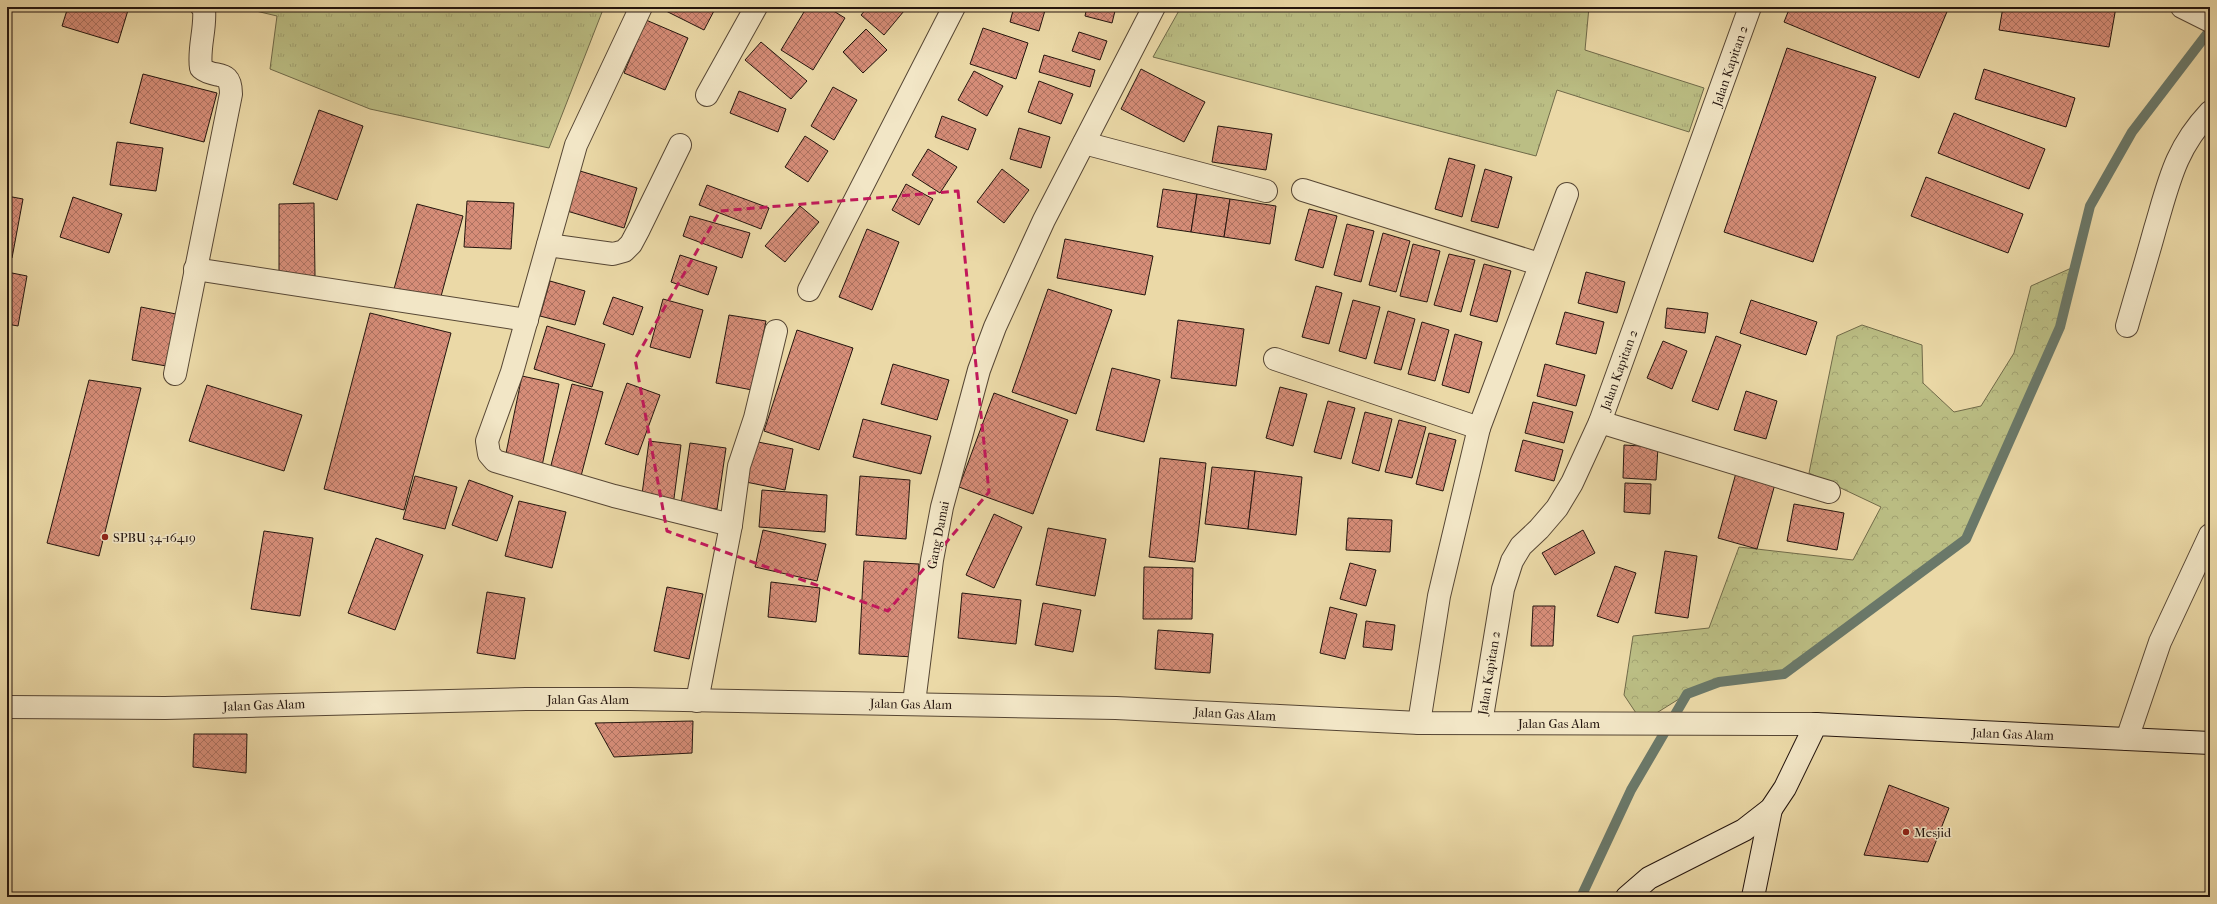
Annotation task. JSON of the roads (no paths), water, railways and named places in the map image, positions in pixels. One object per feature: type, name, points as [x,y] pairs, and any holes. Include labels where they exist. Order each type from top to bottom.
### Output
[{"type":"street","points":[[175,374],[231,86],[228,78],[222,75],[206,73],[201,68],[200,50],[205,19],[204,9],[202,7]]},
{"type":"street","points":[[641,7],[576,145],[512,372],[488,441],[488,450],[495,461],[614,496],[731,525]]},
{"type":"street","points":[[707,95],[756,7]]},
{"type":"street","points":[[809,290],[954,7]]},
{"type":"street","name":"Gang Damai","points":[[914,703],[932,560],[941,515],[979,370],[996,327],[1044,220],[1154,7]]},
{"type":"street","name":"Jalan Kapitan 2","points":[[1481,723],[1503,589],[1512,561],[1521,546],[1539,530],[1556,508],[1572,483],[1600,422],[1750,7]]},
{"type":"street","points":[[2184,8],[2210,21]]},
{"type":"street","points":[[2127,326],[2171,173],[2183,147],[2197,126],[2210,112]]},
{"type":"street","points":[[1084,143],[1266,192]]},
{"type":"street","points":[[548,245],[613,254],[624,251],[631,244],[637,234],[680,146]]},
{"type":"street","points":[[1303,190],[1539,264]]},
{"type":"street","points":[[1419,722],[1439,596],[1479,428],[1566,194]]},
{"type":"street","points":[[195,269],[526,320]]},
{"type":"street","points":[[697,701],[731,525],[739,466],[754,418],[776,331]]},
{"type":"street","points":[[1275,359],[1479,428]]},
{"type":"street","points":[[1600,422],[1829,492]]},
{"type":"street","points":[[2128,739],[2160,642],[2210,535]]},
{"type":"street","name":"Jalan Gas Alam","points":[[7,707],[164,708],[526,699],[914,703],[1116,708],[1419,722],[1816,724],[2210,743]]},
{"type":"street","points":[[1626,897],[1649,878],[1744,830],[1771,808],[1789,782],[1816,724]]},
{"type":"street","points":[[1753,897],[1771,808]]},
{"type":"waterway","points":[[1581,897],[1631,790],[1687,694],[1719,682],[1784,674],[1966,539],[2060,327],[2090,206],[2132,132],[2210,30]]},
{"type":"place","name":"SPBU 34-16419","points":[[105,537]]},
{"type":"place","name":"Mesjid","points":[[1906,832]]}]
